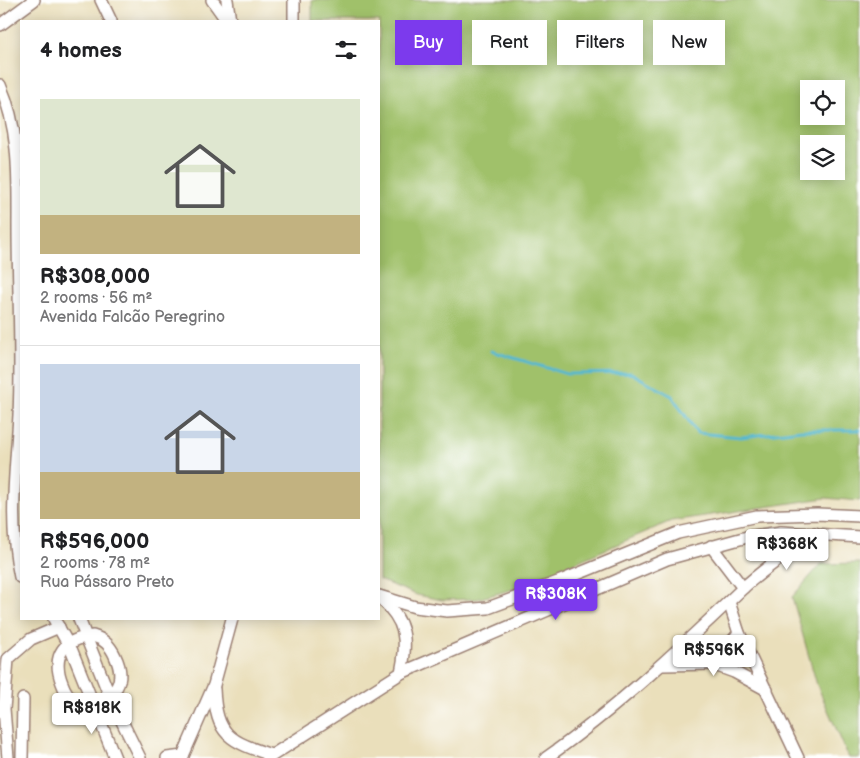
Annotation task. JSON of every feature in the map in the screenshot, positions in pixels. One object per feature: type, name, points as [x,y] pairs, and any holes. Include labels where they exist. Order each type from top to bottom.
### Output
[{"type":"street","points":[[0,25],[34,0]]},
{"type":"street","points":[[101,0],[111,20]]},
{"type":"street","points":[[212,0],[228,20]]},
{"type":"street","points":[[227,0],[229,20]]},
{"type":"street","points":[[294,0],[294,20]]},
{"type":"street","points":[[0,85],[10,111],[18,165],[20,366],[19,416],[14,466],[14,552],[20,573]]},
{"type":"street","points":[[380,597],[416,607],[447,611],[488,608],[678,533],[758,516],[817,514],[860,516]]},
{"type":"street","points":[[14,520],[20,533]]},
{"type":"street","points":[[214,685],[217,720],[225,732],[241,745],[270,757],[401,673],[667,560],[711,546],[781,532],[860,537]]},
{"type":"street","points":[[546,758],[616,705],[663,665],[743,588],[815,533]]},
{"type":"street","points":[[711,546],[743,588]]},
{"type":"street","points":[[380,598],[395,611],[402,625],[405,640],[401,673]]},
{"type":"street","points":[[730,602],[739,633],[798,758]]},
{"type":"street","points":[[79,620],[110,697],[140,758]]},
{"type":"street","points":[[166,758],[182,757],[214,685],[232,620]]},
{"type":"street","points":[[8,758],[2,709],[8,659],[31,639],[57,623],[75,659],[115,758]]},
{"type":"street","points":[[712,664],[739,633]]},
{"type":"street","points":[[86,637],[102,639],[116,657],[120,679],[117,688],[110,697],[83,704],[74,702],[61,682],[58,656],[60,650],[68,644],[86,637]]},
{"type":"street","points":[[75,659],[93,653]]},
{"type":"street","points":[[663,665],[712,664],[734,672],[767,690]]},
{"type":"street","points":[[22,758],[23,699]]},
{"type":"green space","points":[[312,0],[860,0],[860,501],[825,498],[671,521],[514,589],[477,599],[442,600],[417,595],[380,580],[380,20],[312,20]]},
{"type":"green space","points":[[860,563],[860,758],[849,758],[817,685],[792,597],[821,564]]},
{"type":"waterway","points":[[491,351],[567,374],[631,373],[672,396],[697,433],[741,437],[801,430],[860,430]]}]
